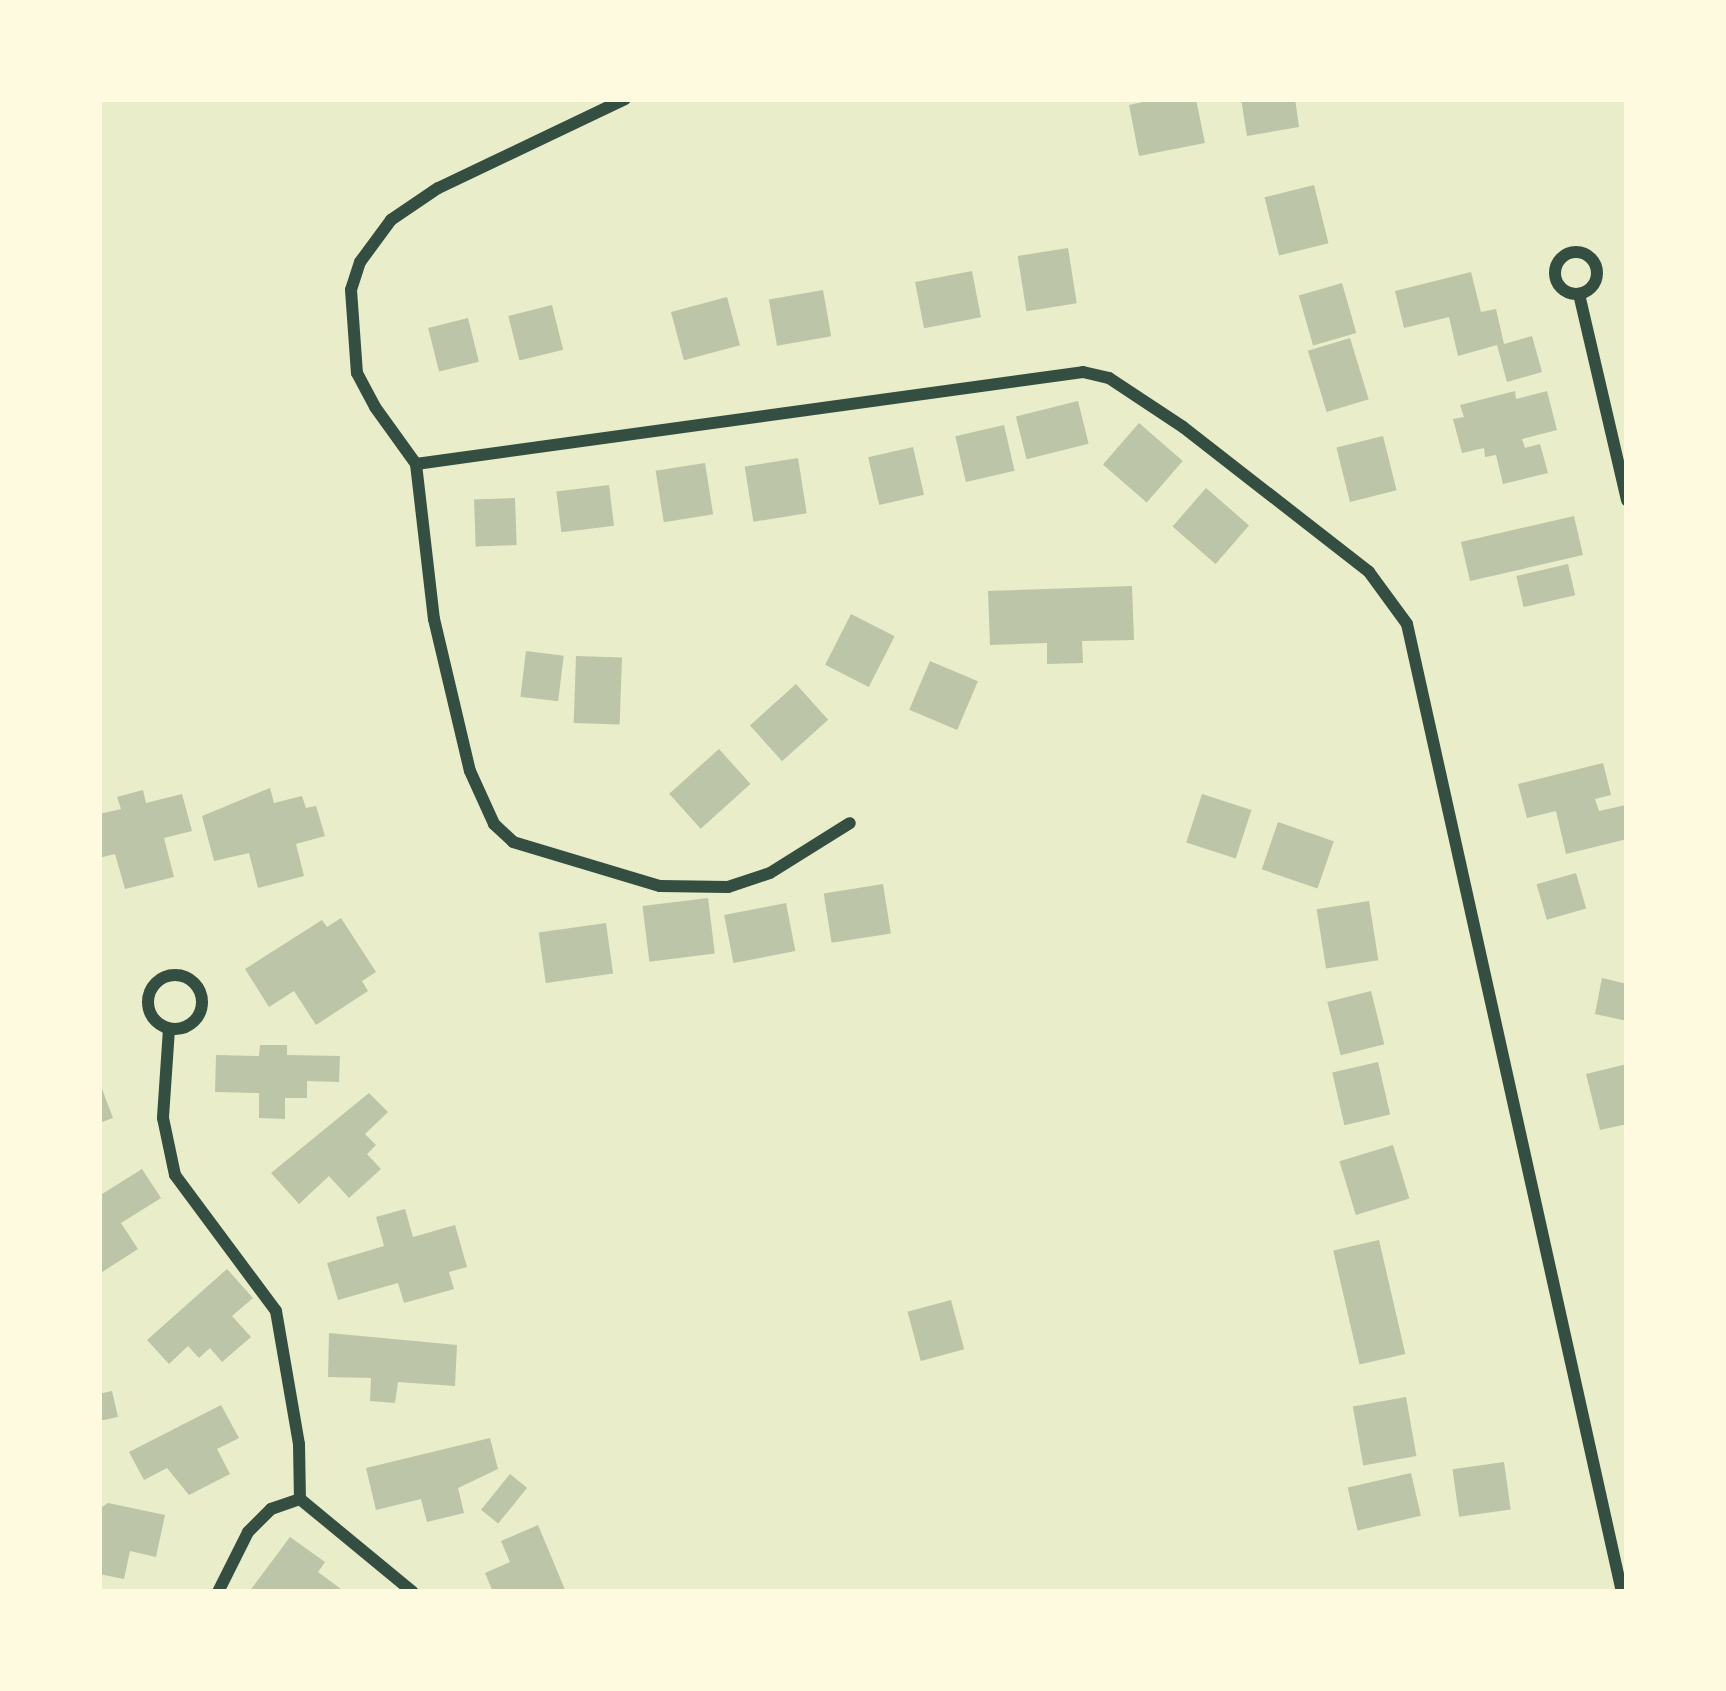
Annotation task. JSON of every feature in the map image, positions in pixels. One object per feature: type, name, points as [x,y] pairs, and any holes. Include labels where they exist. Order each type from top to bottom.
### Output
[{"type":"street","points":[[626,99],[438,188],[391,220],[360,262],[350,331],[357,374],[416,464],[434,620],[470,772],[494,824],[513,842],[660,886],[728,887],[770,873],[850,823]]},
{"type":"street","points":[[1579,294],[1627,500]]},
{"type":"street","points":[[416,464],[1083,372],[1109,378],[1183,427],[1369,572],[1407,624],[1622,1592]]},
{"type":"street","points":[[180,975],[198,987],[202,1008],[190,1025],[169,1029],[151,1018],[147,997],[160,980],[180,975]]},
{"type":"street","points":[[169,1029],[163,1118],[175,1175],[276,1312],[299,1444],[300,1499],[413,1592]]},
{"type":"street","points":[[218,1592],[248,1532],[272,1509],[300,1499]]},
{"type":"building","points":[[1196,99],[1205,143],[1139,156],[1129,105]]},
{"type":"building","points":[[1241,99],[1295,99],[1299,127],[1247,136]]},
{"type":"building","points":[[1314,185],[1329,243],[1279,256],[1265,197]]},
{"type":"building","points":[[1068,248],[1077,303],[1026,311],[1018,256]]},
{"type":"building","points":[[972,271],[981,317],[924,328],[915,282]]},
{"type":"building","points":[[1471,272],[1481,312],[1496,309],[1504,344],[1532,336],[1542,372],[1507,382],[1497,345],[1458,356],[1449,317],[1404,328],[1395,291]]},
{"type":"building","points":[[1342,283],[1356,333],[1313,345],[1299,295]]},
{"type":"building","points":[[823,290],[831,336],[777,346],[769,300]]},
{"type":"building","points":[[727,297],[740,345],[684,360],[671,312]]},
{"type":"building","points":[[552,305],[563,350],[519,361],[508,316]]},
{"type":"building","points":[[468,318],[479,362],[439,372],[428,328]]},
{"type":"building","points":[[1350,338],[1369,399],[1327,412],[1308,351]]},
{"type":"building","points":[[1515,391],[1516,399],[1547,391],[1557,430],[1522,439],[1525,448],[1540,444],[1548,473],[1503,484],[1496,455],[1485,457],[1484,448],[1462,453],[1453,419],[1464,417],[1460,405]]},
{"type":"building","points":[[1078,401],[1089,444],[1027,459],[1016,416]]},
{"type":"building","points":[[1139,423],[1183,461],[1147,503],[1103,465]]},
{"type":"building","points":[[1004,425],[1015,471],[966,482],[955,436]]},
{"type":"building","points":[[1383,436],[1397,490],[1350,502],[1336,448]]},
{"type":"building","points":[[913,447],[924,495],[879,505],[868,457]]},
{"type":"building","points":[[798,458],[807,513],[753,522],[745,466]]},
{"type":"building","points":[[705,463],[713,514],[664,522],[656,471]]},
{"type":"building","points":[[609,485],[614,526],[561,532],[556,491]]},
{"type":"building","points":[[1206,488],[1249,525],[1216,564],[1173,526]]},
{"type":"building","points":[[515,498],[517,545],[476,546],[474,499]]},
{"type":"building","points":[[1574,516],[1583,555],[1470,581],[1461,542]]},
{"type":"building","points":[[1568,564],[1575,595],[1524,607],[1516,576]]},
{"type":"building","points":[[1132,586],[1134,640],[1082,641],[1083,663],[1047,664],[1047,643],[990,645],[988,591]]},
{"type":"building","points":[[851,614],[895,636],[869,687],[825,665]]},
{"type":"building","points":[[526,651],[564,656],[558,701],[520,697]]},
{"type":"building","points":[[576,656],[622,658],[620,725],[574,723]]},
{"type":"building","points":[[930,661],[978,681],[957,730],[909,710]]},
{"type":"building","points":[[796,684],[828,720],[782,761],[750,725]]},
{"type":"building","points":[[719,749],[750,784],[701,829],[669,794]]},
{"type":"building","points":[[1603,763],[1611,795],[1595,799],[1599,811],[1626,805],[1627,839],[1566,854],[1556,811],[1527,818],[1518,784]]},
{"type":"building","points":[[270,788],[274,803],[302,796],[306,808],[316,806],[325,836],[296,844],[304,876],[258,888],[249,853],[214,861],[202,816]]},
{"type":"building","points":[[143,790],[146,803],[182,794],[192,831],[164,838],[174,877],[125,889],[115,854],[99,858],[99,814],[121,809],[117,797]]},
{"type":"building","points":[[1202,794],[1251,810],[1236,859],[1186,843]]},
{"type":"building","points":[[1278,822],[1334,841],[1318,888],[1262,869]]},
{"type":"building","points":[[1576,873],[1586,909],[1547,920],[1537,884]]},
{"type":"building","points":[[883,884],[891,933],[832,943],[824,893]]},
{"type":"building","points":[[708,898],[715,954],[649,962],[642,906]]},
{"type":"building","points":[[1369,901],[1378,960],[1326,969],[1317,909]]},
{"type":"building","points":[[786,903],[795,951],[734,963],[724,915]]},
{"type":"building","points":[[341,918],[376,972],[362,981],[368,991],[316,1025],[294,991],[269,1007],[245,969],[322,920],[327,927]]},
{"type":"building","points":[[606,923],[613,974],[546,983],[539,932]]},
{"type":"building","points":[[1602,978],[1627,984],[1627,1021],[1595,1014]]},
{"type":"building","points":[[1371,991],[1384,1044],[1341,1055],[1327,1002]]},
{"type":"building","points":[[260,1045],[287,1045],[287,1055],[340,1056],[339,1082],[307,1081],[307,1098],[285,1098],[285,1119],[259,1118],[259,1093],[215,1092],[216,1055],[259,1056]]},
{"type":"building","points":[[1378,1062],[1390,1115],[1344,1125],[1332,1073]]},
{"type":"building","points":[[1627,1064],[1627,1124],[1600,1130],[1586,1074]]},
{"type":"building","points":[[99,1081],[113,1118],[99,1123]]},
{"type":"building","points":[[369,1093],[388,1112],[365,1134],[376,1145],[367,1154],[381,1169],[349,1198],[329,1176],[299,1204],[271,1173]]},
{"type":"building","points":[[1393,1145],[1409,1199],[1356,1215],[1339,1161]]},
{"type":"building","points":[[142,1169],[161,1198],[121,1223],[138,1249],[99,1274],[99,1196]]},
{"type":"building","points":[[405,1209],[413,1237],[455,1225],[467,1267],[449,1272],[454,1289],[404,1303],[398,1283],[338,1300],[327,1263],[384,1246],[376,1217]]},
{"type":"building","points":[[1379,1240],[1405,1354],[1360,1365],[1333,1251]]},
{"type":"building","points":[[227,1269],[253,1298],[232,1316],[251,1337],[222,1362],[210,1348],[199,1358],[188,1346],[169,1364],[147,1340]]},
{"type":"building","points":[[951,1300],[964,1349],[921,1361],[908,1312]]},
{"type":"building","points":[[329,1333],[457,1345],[455,1386],[398,1382],[395,1403],[370,1401],[371,1378],[328,1377]]},
{"type":"building","points":[[112,1391],[118,1417],[99,1421],[99,1394]]},
{"type":"building","points":[[1406,1397],[1416,1456],[1363,1465],[1353,1406]]},
{"type":"building","points":[[221,1405],[239,1438],[217,1449],[230,1474],[189,1495],[167,1468],[144,1480],[129,1452]]},
{"type":"building","points":[[490,1438],[498,1469],[458,1488],[464,1513],[427,1522],[421,1499],[376,1510],[366,1468]]},
{"type":"building","points":[[1504,1462],[1511,1510],[1459,1517],[1453,1469]]},
{"type":"building","points":[[1411,1473],[1421,1516],[1358,1530],[1348,1488]]},
{"type":"building","points":[[510,1474],[527,1488],[498,1524],[481,1510]]},
{"type":"building","points":[[108,1503],[165,1515],[156,1557],[130,1551],[124,1579],[99,1574],[99,1509]]},
{"type":"building","points":[[538,1525],[566,1592],[493,1592],[485,1573],[510,1562],[501,1541]]},
{"type":"building","points":[[290,1537],[325,1562],[318,1572],[345,1592],[249,1592]]}]
